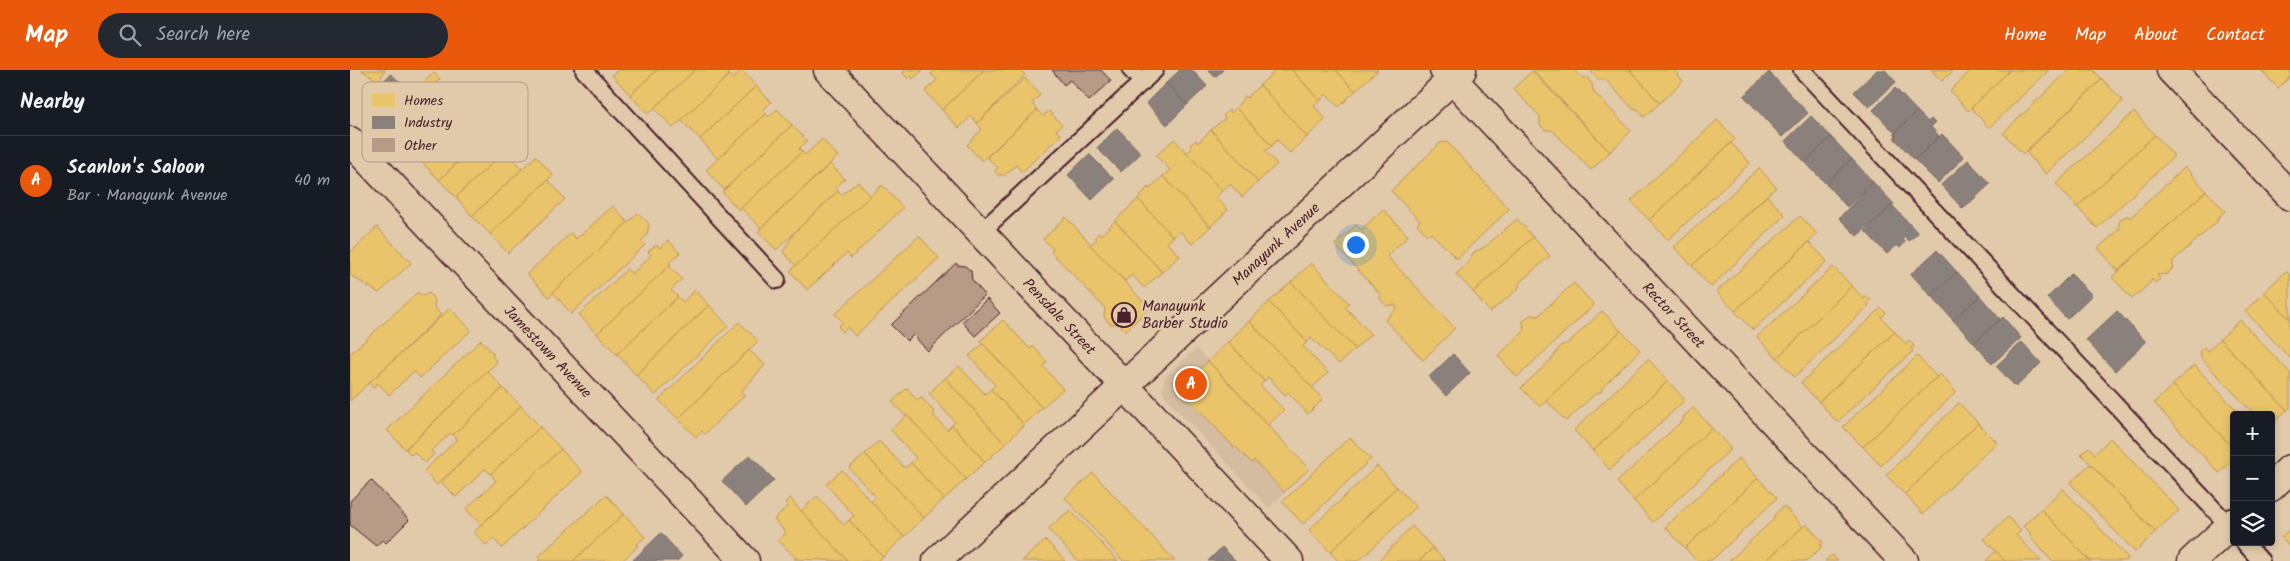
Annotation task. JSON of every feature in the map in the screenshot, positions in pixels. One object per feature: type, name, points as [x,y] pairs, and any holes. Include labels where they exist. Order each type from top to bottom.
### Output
[{"type":"street","name":"Pensdale Street","points":[[828,70],[1289,561]]},
{"type":"street","points":[[2171,70],[2290,196]]},
{"type":"street","name":"Manayunk Avenue","points":[[937,561],[1453,73]]},
{"type":"street","name":"Rector Street","points":[[1453,73],[1904,561]]},
{"type":"street","name":"Jamestown Avenue","points":[[350,141],[362,154]]},
{"type":"street","name":"Jamestown Avenue","points":[[370,162],[745,561]]},
{"type":"street","points":[[2275,483],[2290,469]]},
{"type":"street","points":[[2192,561],[2230,534]]},
{"type":"lane","points":[[584,70],[777,280]]},
{"type":"lane","points":[[981,232],[1137,76],[1155,70]]},
{"type":"lane","points":[[1802,70],[2230,525]]},
{"type":"lane","points":[[2248,546],[2261,561]]},
{"type":"shaded area","points":[[1196,348],[1309,469],[1269,508],[1167,399],[1163,392],[1165,377]]},
{"type":"building: Homes","points":[[361,70],[385,70],[379,81]]},
{"type":"building: Homes","points":[[618,70],[657,70],[630,95],[612,75]]},
{"type":"building: Homes","points":[[657,70],[695,70],[648,114],[630,95]]},
{"type":"building: Homes","points":[[695,70],[726,70],[729,75],[673,128],[654,108]]},
{"type":"building: Homes","points":[[741,70],[756,86],[700,139],[681,120],[729,75],[733,79]]},
{"type":"building: Homes","points":[[905,70],[923,70],[913,79],[911,76],[908,79],[903,73]]},
{"type":"building: Homes","points":[[936,70],[984,70],[942,110],[925,91],[937,80],[931,74]]},
{"type":"building: Homes","points":[[984,70],[1020,70],[1025,75],[977,123],[971,116],[959,128],[942,110]]},
{"type":"building: Homes","points":[[1272,70],[1292,70],[1320,101],[1314,106],[1326,119],[1307,137],[1260,85],[1274,72]]},
{"type":"building: Homes","points":[[1292,70],[1336,70],[1355,91],[1339,107],[1326,94],[1320,101]]},
{"type":"building: Homes","points":[[1336,70],[1378,70],[1355,91]]},
{"type":"building: Homes","points":[[1533,70],[1574,70],[1582,77],[1587,78],[1592,84],[1593,91],[1631,131],[1610,152]]},
{"type":"building: Homes","points":[[1592,70],[1630,70],[1660,103],[1644,117],[1636,108],[1634,110],[1606,80],[1598,80],[1592,73]]},
{"type":"building: Homes","points":[[1630,70],[1674,70],[1683,81],[1660,103]]},
{"type":"building: Homes","points":[[1931,70],[1954,70],[1942,81]]},
{"type":"building: Homes","points":[[1971,70],[2010,70],[1968,111],[1950,91]]},
{"type":"building: Homes","points":[[2010,70],[2049,70],[1989,128],[1971,108]]},
{"type":"building: Homes","points":[[2069,70],[2093,70],[2102,79],[2023,154],[2003,133]]},
{"type":"building: Homes","points":[[2261,70],[2290,70],[2290,77],[2278,88]]},
{"type":"building: Homes","points":[[1532,71],[1610,152],[1591,170],[1552,130],[1545,130],[1540,125],[1540,116],[1513,89]]},
{"type":"building: Homes","points":[[434,73],[440,79],[436,82],[424,82]]},
{"type":"building: Homes","points":[[1025,78],[1040,95],[1032,103],[1037,110],[982,161],[967,145],[982,129],[977,123]]},
{"type":"building: Homes","points":[[2102,79],[2123,101],[2046,174],[2026,152]]},
{"type":"building: Homes","points":[[1260,85],[1307,137],[1290,153],[1277,140],[1272,146],[1236,108],[1245,96],[1247,98]]},
{"type":"building: Homes","points":[[756,86],[771,102],[763,110],[766,114],[718,159],[700,139]]},
{"type":"building: Homes","points":[[1236,108],[1272,146],[1265,151],[1277,164],[1258,182],[1211,130],[1225,118],[1223,116],[1229,110],[1231,113]]},
{"type":"building: Homes","points":[[777,109],[792,125],[724,190],[706,170],[766,114],[769,117]]},
{"type":"building: Homes","points":[[1037,110],[1043,116],[1049,111],[1062,125],[1056,130],[1061,135],[1022,172],[1016,165],[1004,176],[1002,174],[999,176],[995,171],[998,168],[987,157]]},
{"type":"building: Homes","points":[[2134,112],[2155,135],[2077,207],[2056,184]]},
{"type":"building: Homes","points":[[1717,120],[1735,139],[1649,220],[1631,201]]},
{"type":"building: Homes","points":[[792,125],[807,141],[799,149],[802,152],[739,210],[722,192]]},
{"type":"building: Homes","points":[[1211,130],[1258,182],[1242,197],[1230,184],[1222,191],[1187,153],[1192,148],[1190,145],[1196,140],[1198,143]]},
{"type":"building: Homes","points":[[2155,135],[2174,156],[2097,228],[2077,207]]},
{"type":"building: Homes","points":[[822,139],[838,156],[761,228],[741,208],[802,152],[805,155]]},
{"type":"building: Homes","points":[[1174,139],[1222,191],[1216,197],[1228,210],[1210,227],[1163,176],[1170,170],[1156,156]]},
{"type":"building: Homes","points":[[1447,142],[1509,209],[1457,259],[1431,233],[1428,236],[1417,224],[1420,221],[1391,191],[1440,143]]},
{"type":"building: Homes","points":[[1731,143],[1750,163],[1668,240],[1649,220]]},
{"type":"building: Homes","points":[[536,156],[553,175],[490,234],[472,216]]},
{"type":"building: Homes","points":[[422,162],[458,162],[439,180]]},
{"type":"building: Homes","points":[[458,162],[493,162],[456,197],[439,180]]},
{"type":"building: Homes","points":[[493,162],[515,162],[522,169],[472,216],[456,197]]},
{"type":"building: Homes","points":[[830,164],[845,179],[835,188],[838,191],[776,250],[758,231]]},
{"type":"building: Homes","points":[[2185,167],[2206,191],[2118,271],[2098,248],[2119,230],[2119,222],[2125,216],[2131,217]]},
{"type":"building: Homes","points":[[1759,168],[1776,187],[1692,266],[1674,247]]},
{"type":"building: Homes","points":[[1163,176],[1210,227],[1192,244],[1180,231],[1173,237],[1138,199],[1148,187],[1149,189]]},
{"type":"building: Homes","points":[[548,180],[565,199],[508,253],[490,234]]},
{"type":"building: Homes","points":[[858,182],[871,196],[796,266],[783,252],[794,233],[838,191],[841,195]]},
{"type":"building: Homes","points":[[882,185],[903,208],[851,258],[847,253],[807,290],[790,271]]},
{"type":"building: Homes","points":[[2206,191],[2225,211],[2216,220],[2218,221],[2173,261],[2173,268],[2167,274],[2157,275],[2160,279],[2155,283],[2152,279],[2132,299],[2112,277]]},
{"type":"building: Homes","points":[[1767,196],[1785,215],[1711,287],[1692,266]]},
{"type":"building: Homes","points":[[1138,199],[1173,237],[1167,243],[1180,256],[1162,272],[1115,221]]},
{"type":"building: Homes","points":[[613,206],[628,223],[549,297],[527,274],[571,233],[576,239]]},
{"type":"building: Homes","points":[[1383,209],[1408,236],[1387,256],[1455,328],[1423,360],[1385,320],[1397,308],[1395,305],[1387,306],[1380,299],[1380,294],[1335,245],[1356,225],[1361,230]]},
{"type":"building: Homes","points":[[638,213],[649,224],[647,235],[641,241],[645,245],[571,314],[553,292]]},
{"type":"building: Homes","points":[[1800,216],[1817,234],[1735,311],[1716,292]]},
{"type":"building: Homes","points":[[1066,217],[1149,308],[1126,331],[1119,324],[1110,324],[1104,317],[1105,308],[1051,252],[1053,249],[1043,239]]},
{"type":"building: Homes","points":[[1517,219],[1533,237],[1473,292],[1456,274],[1469,262],[1473,253],[1486,246]]},
{"type":"building: Homes","points":[[1115,221],[1162,272],[1144,288],[1132,275],[1125,281],[1090,245],[1097,239],[1095,237],[1099,233],[1101,235]]},
{"type":"building: Homes","points":[[377,227],[411,263],[379,293],[350,275],[350,253]]},
{"type":"building: Homes","points":[[919,236],[939,258],[855,336],[847,327],[843,332],[838,327],[843,322],[835,314]]},
{"type":"building: Homes","points":[[1533,237],[1550,256],[1520,282],[1518,289],[1490,312],[1473,292]]},
{"type":"building: Homes","points":[[668,240],[680,253],[669,263],[671,265],[597,334],[579,315],[627,269],[632,274],[651,255],[648,252],[656,245],[660,248]]},
{"type":"building: Homes","points":[[1809,242],[1827,261],[1753,330],[1735,311]]},
{"type":"building: Homes","points":[[1311,263],[1349,303],[1345,307],[1371,334],[1355,349],[1291,282]]},
{"type":"building: Homes","points":[[669,266],[682,279],[671,290],[678,297],[617,354],[597,334]]},
{"type":"building: Homes","points":[[1833,267],[1852,286],[1777,358],[1757,337]]},
{"type":"building: Homes","points":[[2286,271],[2290,275],[2290,319],[2264,292]]},
{"type":"building: Homes","points":[[1291,282],[1355,349],[1339,364],[1311,338],[1307,342],[1269,302]]},
{"type":"building: Homes","points":[[1574,283],[1594,305],[1517,377],[1498,356],[1524,331],[1523,321],[1530,315],[1538,316]]},
{"type":"building: Homes","points":[[1852,286],[1864,299],[1867,296],[1871,300],[1867,303],[1869,305],[1795,377],[1777,358]]},
{"type":"building: Homes","points":[[695,290],[709,305],[636,375],[617,354],[678,297],[683,302]]},
{"type":"building: Homes","points":[[418,292],[422,296],[429,293],[435,300],[434,307],[441,315],[350,401],[350,354]]},
{"type":"building: Homes","points":[[2264,292],[2290,319],[2290,358],[2245,311]]},
{"type":"building: Homes","points":[[1269,302],[1307,342],[1303,346],[1328,373],[1312,388],[1249,321]]},
{"type":"building: Homes","points":[[709,305],[728,326],[655,395],[636,375]]},
{"type":"building: Homes","points":[[450,308],[471,330],[420,378],[414,371],[389,395],[378,383],[373,388],[369,383]]},
{"type":"building: Homes","points":[[1881,308],[1886,313],[1881,317],[1895,332],[1819,402],[1801,383]]},
{"type":"building: Homes","points":[[1602,311],[1621,331],[1540,407],[1521,388],[1553,358],[1560,346],[1568,343]]},
{"type":"building: Homes","points":[[1003,320],[1030,349],[1033,346],[1047,362],[1043,366],[1063,389],[1042,408],[980,341]]},
{"type":"building: Homes","points":[[2240,320],[2290,373],[2290,408],[2287,410],[2220,339]]},
{"type":"building: Homes","points":[[1249,321],[1323,399],[1308,414],[1288,392],[1285,395],[1268,377],[1264,381],[1228,342]]},
{"type":"building: Homes","points":[[739,322],[758,341],[678,419],[659,400]]},
{"type":"building: Homes","points":[[1621,331],[1640,350],[1602,388],[1602,391],[1594,395],[1566,421],[1546,400]]},
{"type":"building: Homes","points":[[1895,332],[1906,344],[1909,340],[1914,346],[1911,348],[1913,351],[1837,422],[1819,402]]},
{"type":"building: Homes","points":[[2220,339],[2287,410],[2275,422],[2275,411],[2251,411],[2200,357],[2202,355],[2199,352],[2204,347],[2207,351]]},
{"type":"building: Homes","points":[[481,340],[494,354],[492,356],[497,362],[405,449],[387,430]]},
{"type":"building: Homes","points":[[1228,342],[1264,381],[1260,385],[1284,410],[1268,425],[1208,361]]},
{"type":"building: Homes","points":[[983,344],[1042,408],[1024,425],[991,389],[995,385],[969,356]]},
{"type":"building: Homes","points":[[749,350],[765,365],[741,392],[745,395],[705,434],[702,431],[696,437],[678,419]]},
{"type":"building: Homes","points":[[1917,356],[1937,377],[1863,447],[1843,427]]},
{"type":"building: Homes","points":[[1648,359],[1668,381],[1593,451],[1574,430]]},
{"type":"building: Homes","points":[[1208,361],[1309,469],[1284,492],[1254,460],[1252,463],[1234,447],[1179,389]]},
{"type":"building: Homes","points":[[2194,365],[2237,411],[2230,411],[2230,445],[2173,385]]},
{"type":"building: Homes","points":[[959,366],[985,394],[991,389],[1024,425],[1005,444],[945,378]]},
{"type":"building: Homes","points":[[487,371],[503,388],[453,435],[451,433],[431,451],[434,454],[425,463],[414,452],[411,455],[406,450],[408,447]]},
{"type":"building: Homes","points":[[1940,374],[1956,392],[1881,466],[1863,447]]},
{"type":"building: Homes","points":[[945,378],[1005,444],[985,462],[952,425],[955,422],[929,393]]},
{"type":"building: Homes","points":[[1668,381],[1685,400],[1610,470],[1593,451]]},
{"type":"building: Homes","points":[[2173,385],[2230,445],[2230,463],[2219,473],[2154,403]]},
{"type":"building: Homes","points":[[503,388],[521,406],[437,485],[424,471],[457,439],[453,435]]},
{"type":"building: Homes","points":[[907,388],[917,400],[921,397],[935,413],[933,415],[947,430],[952,425],[985,462],[966,479],[892,402]]},
{"type":"building: Homes","points":[[1959,403],[1978,423],[1905,494],[1886,475]]},
{"type":"building: Homes","points":[[521,406],[540,427],[491,474],[485,469],[456,497],[441,482]]},
{"type":"building: Homes","points":[[1693,408],[1712,428],[1634,501],[1617,482],[1684,419],[1683,417]]},
{"type":"building: Homes","points":[[907,415],[966,479],[944,499],[911,463],[916,458],[891,430]]},
{"type":"building: Homes","points":[[1978,423],[1997,442],[1923,514],[1905,494]]},
{"type":"building: Homes","points":[[540,427],[561,449],[481,525],[466,509],[496,481],[491,474]]},
{"type":"building: Homes","points":[[1712,428],[1731,449],[1653,522],[1634,501]]},
{"type":"building: Homes","points":[[1350,437],[1371,459],[1303,524],[1282,502]]},
{"type":"building: Homes","points":[[2110,438],[2179,510],[2155,532],[2081,454],[2089,447],[2095,454]]},
{"type":"building: Homes","points":[[879,441],[905,468],[911,463],[944,499],[924,518],[865,454]]},
{"type":"building: Homes","points":[[561,449],[582,472],[502,548],[493,538],[486,545],[474,532]]},
{"type":"building: Homes","points":[[865,454],[924,518],[904,537],[871,502],[876,497],[849,468]]},
{"type":"building: Homes","points":[[1739,458],[1758,478],[1685,548],[1665,527]]},
{"type":"building: Homes","points":[[2090,464],[2155,532],[2135,552],[2070,483]]},
{"type":"building: Homes","points":[[1377,466],[1397,487],[1330,552],[1309,530]]},
{"type":"building: Homes","points":[[842,470],[904,537],[883,557],[849,520],[854,516],[826,484]]},
{"type":"building: Homes","points":[[1093,473],[1175,561],[1123,561],[1065,498]]},
{"type":"building: Homes","points":[[1758,478],[1777,498],[1712,560],[1697,561],[1685,548]]},
{"type":"building: Homes","points":[[1397,487],[1416,507],[1359,561],[1338,561],[1330,552]]},
{"type":"building: Homes","points":[[2063,489],[2128,558],[2125,561],[2090,561],[2041,509]]},
{"type":"building: Homes","points":[[606,495],[624,514],[573,561],[538,561],[540,559],[538,557]]},
{"type":"building: Homes","points":[[817,496],[844,525],[849,520],[883,557],[878,561],[848,561],[801,511]]},
{"type":"building: Homes","points":[[790,498],[848,561],[794,559],[796,558],[778,540],[786,533],[774,519],[788,506],[785,503]]},
{"type":"building: Homes","points":[[1784,506],[1803,527],[1766,561],[1729,561],[1775,518],[1773,516]]},
{"type":"building: Homes","points":[[2041,509],[2090,561],[2052,561],[2029,536],[2031,534],[2023,526]]},
{"type":"building: Homes","points":[[1070,510],[1118,561],[1078,561],[1048,529]]},
{"type":"building: Homes","points":[[624,514],[645,537],[622,561],[573,561]]},
{"type":"building: Homes","points":[[2008,517],[2021,531],[2016,535],[2041,561],[2005,561],[1984,539]]},
{"type":"building: Homes","points":[[1806,524],[1823,542],[1820,545],[1822,547],[1806,561],[1766,561]]},
{"type":"building: Homes","points":[[1412,526],[1433,548],[1419,561],[1378,561]]},
{"type":"building: Homes","points":[[2290,529],[2290,546],[2281,537]]},
{"type":"building: Homes","points":[[1046,540],[1065,561],[1022,561]]},
{"type":"building: Homes","points":[[1433,548],[1445,561],[1419,561]]},
{"type":"building: Homes","points":[[1996,551],[2005,561],[1986,561]]},
{"type":"building: Homes","points":[[1832,555],[1838,561],[1825,561]]},
{"type":"building: Industry","points":[[1180,70],[1192,70],[1207,86],[1187,105],[1166,83]]},
{"type":"building: Industry","points":[[1208,70],[1223,70],[1215,77]]},
{"type":"building: Industry","points":[[1877,70],[1885,70],[1896,82],[1869,107],[1854,92]]},
{"type":"building: Industry","points":[[1769,72],[1808,113],[1782,137],[1744,96]]},
{"type":"building: Industry","points":[[391,74],[400,82],[382,82]]},
{"type":"building: Industry","points":[[1166,83],[1187,105],[1167,125],[1146,103]]},
{"type":"building: Industry","points":[[1895,88],[1917,111],[1895,133],[1873,110]]},
{"type":"building: Industry","points":[[1917,111],[1928,122],[1931,119],[1935,123],[1931,127],[1939,136],[1915,160],[1894,138],[1896,136],[1894,134]]},
{"type":"building: Industry","points":[[1811,116],[1831,137],[1805,162],[1785,141]]},
{"type":"building: Industry","points":[[1117,128],[1141,153],[1121,172],[1097,148]]},
{"type":"building: Industry","points":[[1942,134],[1964,157],[1938,183],[1915,160]]},
{"type":"building: Industry","points":[[1831,137],[1852,159],[1826,184],[1805,162]]},
{"type":"building: Industry","points":[[1089,154],[1114,179],[1092,200],[1068,175]]},
{"type":"building: Industry","points":[[1852,159],[1873,182],[1847,207],[1826,184]]},
{"type":"building: Industry","points":[[1968,160],[1990,184],[1963,209],[1941,185]]},
{"type":"building: Industry","points":[[1873,182],[1894,204],[1857,236],[1839,218]]},
{"type":"building: Industry","points":[[1892,205],[1918,233],[1909,241],[1905,237],[1903,239],[1905,242],[1900,248],[1897,245],[1887,254],[1865,231]]},
{"type":"building: Industry","points":[[1937,250],[1957,272],[1931,296],[1911,274]]},
{"type":"building: Industry","points":[[1957,272],[1980,296],[1953,320],[1931,296]]},
{"type":"building: Industry","points":[[2071,274],[2092,295],[2067,319],[2047,298]]},
{"type":"building: Industry","points":[[1980,296],[2000,319],[1974,343],[1953,320]]},
{"type":"building: Industry","points":[[2117,311],[2146,342],[2115,371],[2086,340]]},
{"type":"building: Industry","points":[[2003,317],[2021,338],[1992,364],[1974,343]]},
{"type":"building: Industry","points":[[2022,342],[2041,363],[2016,387],[1996,366]]},
{"type":"building: Industry","points":[[1453,354],[1470,373],[1446,396],[1429,377]]},
{"type":"building: Industry","points":[[750,455],[774,480],[746,507],[722,481]]},
{"type":"building: Industry","points":[[661,533],[682,556],[677,561],[632,561]]},
{"type":"building: Industry","points":[[1222,547],[1236,561],[1208,561]]},
{"type":"building: Other","points":[[1052,70],[1101,70],[1111,81],[1089,101],[1070,80],[1064,85]]},
{"type":"building: Other","points":[[956,263],[957,265],[965,266],[971,271],[972,280],[985,295],[928,351],[913,335],[907,341],[891,325]]},
{"type":"building: Other","points":[[987,299],[1000,313],[975,336],[962,322]]},
{"type":"building: Other","points":[[371,480],[409,520],[386,543],[382,540],[376,546],[350,525],[350,501]]},
{"type":"place","name":"Manayunk Barber Studio","points":[[1124,315]]},
{"type":"place","name":"Scanlon's Saloon","points":[[1191,384]]}]
